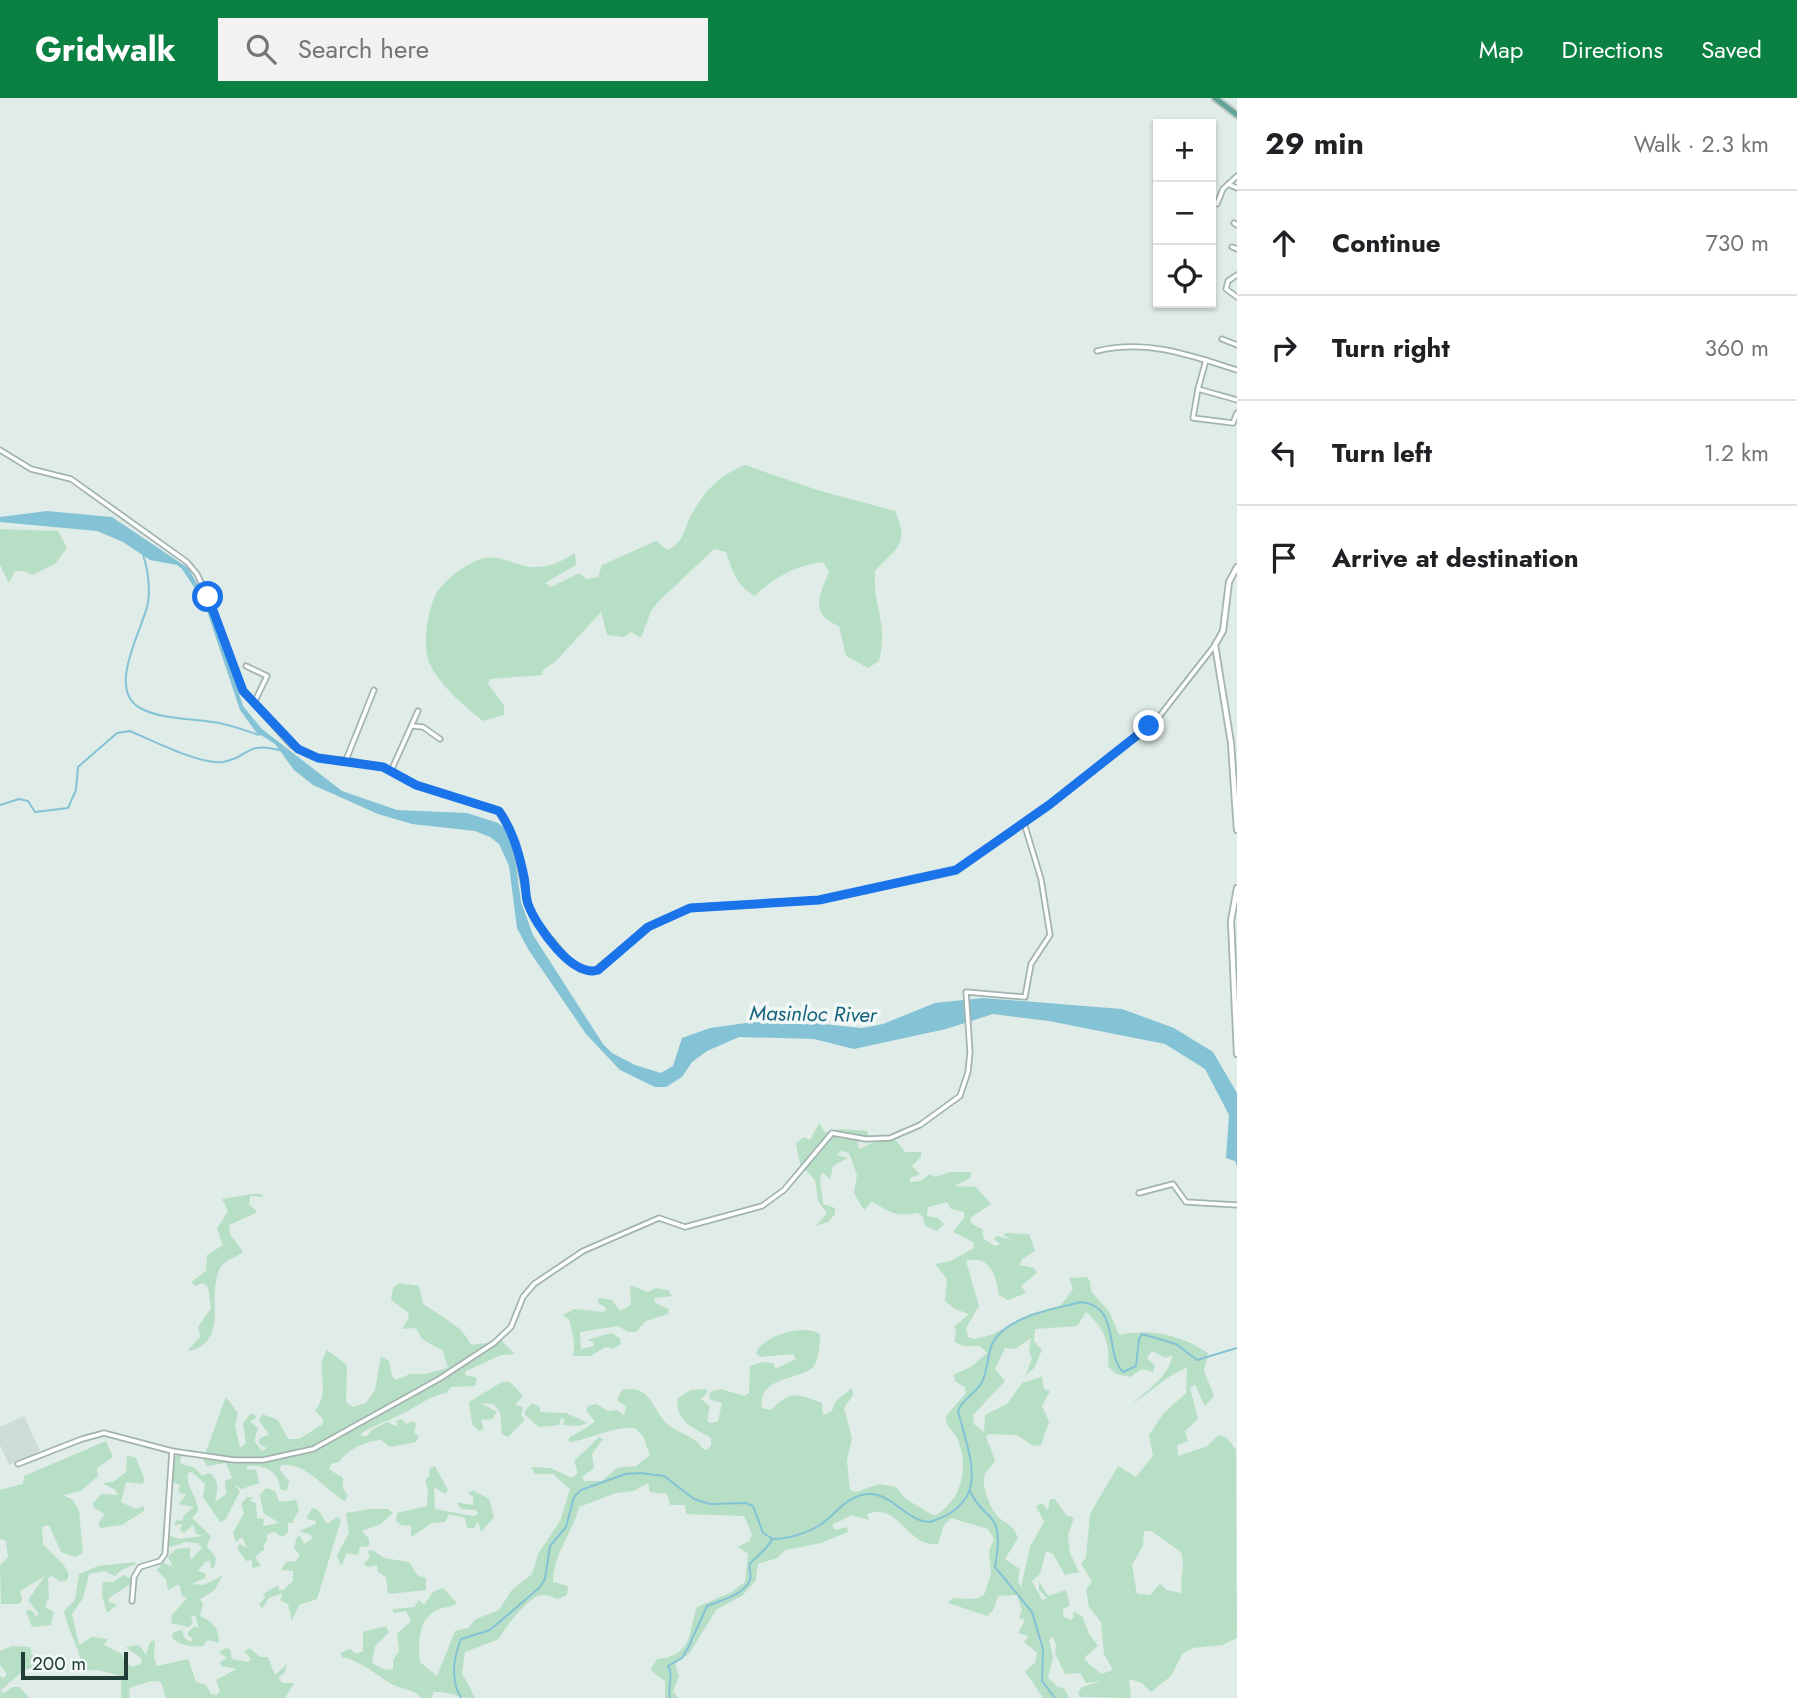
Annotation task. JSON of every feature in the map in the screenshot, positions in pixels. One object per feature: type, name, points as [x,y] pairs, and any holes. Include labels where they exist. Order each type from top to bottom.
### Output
[{"type":"main road","points":[[1215,98],[1237,115]]},
{"type":"street","points":[[1217,204],[1228,184],[1237,176]]},
{"type":"street","points":[[1228,184],[1237,188]]},
{"type":"street","points":[[1237,275],[1228,281],[1226,289],[1237,297]]},
{"type":"street","points":[[1222,340],[1237,345]]},
{"type":"street","points":[[1097,351],[1144,345],[1237,370]]},
{"type":"street","points":[[1206,360],[1193,418],[1233,423],[1237,413]]},
{"type":"street","points":[[1198,389],[1237,400]]},
{"type":"street","points":[[0,450],[31,469],[71,479],[187,562],[197,574],[212,605],[239,684],[298,749],[318,758],[345,760],[391,771],[416,785],[499,811],[514,838],[527,901],[535,919],[569,961],[588,972],[598,970],[648,927],[690,908],[819,900],[956,870],[1024,823],[1168,709],[1223,631],[1229,582],[1237,567]]},
{"type":"street","points":[[1215,645],[1231,743],[1237,830]]},
{"type":"street","points":[[246,666],[267,676],[255,701]]},
{"type":"street","points":[[345,760],[374,690]]},
{"type":"street","points":[[391,771],[418,711]]},
{"type":"street","points":[[412,726],[423,727],[440,739]]},
{"type":"street","points":[[18,1464],[104,1433],[172,1451],[248,1461],[302,1453],[328,1442],[487,1348],[512,1327],[528,1288],[583,1251],[659,1218],[685,1227],[762,1206],[784,1190],[832,1133],[866,1139],[890,1138],[920,1125],[960,1096],[968,1072],[966,992],[1025,997],[1031,964],[1050,935],[1041,879],[1024,823]]},
{"type":"street","points":[[1237,888],[1231,921],[1237,1054]]},
{"type":"street","points":[[1139,1193],[1173,1184],[1186,1202],[1237,1205]]},
{"type":"street","points":[[132,1601],[134,1577],[139,1567],[160,1561],[165,1554],[172,1451]]},
{"type":"shaded area","points":[[24,1416],[40,1451],[9,1465],[0,1445],[0,1427]]},
{"type":"green space","points":[[745,465],[817,490],[895,511],[901,531],[899,545],[875,571],[882,635],[879,661],[868,668],[846,656],[839,626],[823,616],[819,603],[829,572],[823,562],[786,573],[755,596],[739,583],[726,552],[714,549],[658,602],[651,611],[641,638],[631,632],[624,637],[607,635],[601,612],[556,661],[543,670],[542,675],[490,679],[488,684],[504,705],[504,715],[483,721],[445,687],[433,671],[427,655],[428,618],[439,589],[461,570],[478,560],[490,558],[530,567],[543,567],[575,553],[576,565],[545,583],[551,587],[579,573],[587,579],[598,577],[602,565],[656,541],[668,550],[674,547],[708,491],[728,473]]},
{"type":"green space","points":[[0,529],[58,531],[67,548],[55,564],[32,575],[15,571],[9,583],[0,565]]},
{"type":"green space","points":[[819,1123],[825,1132],[840,1129],[867,1131],[869,1140],[857,1142],[859,1149],[875,1142],[896,1140],[905,1152],[921,1152],[921,1157],[912,1166],[920,1174],[910,1178],[910,1182],[921,1181],[930,1174],[935,1177],[951,1172],[972,1172],[970,1178],[955,1186],[976,1187],[991,1204],[970,1218],[972,1224],[982,1229],[984,1239],[995,1246],[1000,1244],[994,1239],[997,1236],[1012,1240],[1003,1235],[1005,1233],[1029,1234],[1035,1251],[1022,1259],[1020,1265],[1034,1268],[1037,1273],[1021,1286],[1026,1293],[1008,1300],[999,1295],[994,1274],[986,1264],[981,1261],[966,1261],[979,1306],[966,1328],[968,1337],[974,1339],[991,1335],[1030,1314],[1061,1305],[1073,1289],[1069,1278],[1087,1277],[1091,1291],[1110,1313],[1119,1335],[1154,1333],[1176,1337],[1208,1353],[1204,1371],[1214,1396],[1205,1406],[1195,1385],[1190,1388],[1198,1419],[1185,1431],[1188,1441],[1177,1445],[1178,1456],[1207,1446],[1219,1435],[1227,1438],[1236,1450],[1237,1638],[1222,1645],[1193,1648],[1183,1653],[1171,1676],[1151,1692],[1142,1683],[1129,1679],[1131,1698],[1080,1697],[1078,1693],[1082,1687],[1102,1681],[1086,1683],[1080,1673],[1065,1674],[1055,1653],[1056,1644],[1052,1636],[1049,1640],[1053,1657],[1048,1678],[1058,1687],[1064,1688],[1069,1698],[1043,1698],[1025,1671],[1035,1663],[1037,1653],[1024,1642],[1029,1636],[1018,1633],[1025,1620],[1019,1618],[1022,1611],[1017,1595],[998,1596],[993,1611],[987,1616],[948,1603],[953,1598],[975,1599],[984,1595],[991,1574],[989,1551],[994,1539],[988,1529],[951,1518],[944,1525],[938,1544],[927,1543],[910,1533],[896,1519],[878,1512],[867,1514],[869,1520],[851,1515],[832,1525],[836,1530],[847,1527],[848,1532],[821,1543],[786,1550],[777,1558],[758,1564],[756,1580],[743,1595],[716,1610],[689,1654],[675,1663],[679,1676],[673,1691],[678,1698],[665,1698],[665,1681],[650,1670],[657,1659],[669,1657],[683,1648],[690,1634],[697,1607],[732,1592],[745,1582],[748,1554],[738,1547],[749,1541],[752,1534],[744,1516],[686,1514],[685,1505],[670,1505],[667,1494],[650,1492],[648,1483],[634,1491],[616,1493],[579,1507],[554,1571],[553,1582],[568,1586],[567,1595],[558,1599],[546,1595],[537,1596],[518,1613],[499,1639],[465,1652],[462,1673],[475,1698],[434,1692],[431,1698],[421,1698],[357,1662],[342,1657],[340,1653],[350,1649],[356,1654],[363,1651],[363,1632],[386,1626],[389,1632],[375,1646],[372,1663],[385,1670],[393,1669],[393,1660],[399,1651],[397,1634],[411,1621],[406,1611],[393,1613],[393,1609],[414,1607],[419,1600],[424,1605],[433,1592],[443,1588],[457,1603],[429,1615],[419,1640],[420,1662],[437,1676],[455,1631],[468,1628],[476,1619],[499,1610],[511,1591],[532,1574],[538,1554],[560,1521],[570,1489],[553,1474],[535,1474],[531,1467],[551,1468],[572,1478],[578,1473],[574,1461],[599,1437],[603,1439],[592,1454],[594,1468],[582,1477],[584,1481],[602,1481],[617,1468],[636,1466],[650,1455],[643,1436],[635,1428],[617,1429],[569,1442],[569,1438],[595,1422],[586,1410],[588,1406],[596,1404],[608,1411],[616,1410],[624,1415],[626,1406],[618,1401],[622,1390],[639,1391],[650,1399],[666,1423],[695,1440],[706,1450],[711,1446],[711,1438],[682,1419],[678,1398],[691,1390],[707,1389],[701,1399],[710,1406],[707,1421],[718,1421],[722,1403],[709,1399],[710,1392],[721,1389],[744,1396],[749,1393],[750,1366],[762,1362],[774,1363],[775,1369],[796,1359],[793,1354],[760,1357],[756,1353],[766,1341],[784,1333],[804,1330],[820,1334],[817,1360],[808,1371],[773,1384],[766,1390],[762,1398],[762,1408],[771,1410],[784,1399],[800,1396],[822,1403],[823,1415],[832,1411],[835,1402],[852,1388],[853,1395],[844,1408],[852,1438],[847,1461],[850,1490],[856,1492],[879,1484],[896,1487],[906,1499],[934,1516],[944,1510],[957,1493],[963,1472],[958,1440],[947,1423],[946,1416],[966,1393],[965,1387],[956,1382],[953,1375],[971,1367],[987,1353],[980,1346],[963,1346],[954,1342],[954,1327],[969,1314],[955,1309],[945,1301],[947,1279],[935,1264],[951,1261],[974,1248],[973,1242],[953,1232],[964,1218],[964,1212],[951,1209],[947,1202],[928,1207],[927,1216],[938,1218],[944,1224],[937,1231],[925,1226],[923,1217],[918,1213],[897,1214],[872,1202],[864,1210],[854,1193],[857,1175],[849,1153],[841,1151],[837,1155],[848,1158],[833,1166],[830,1179],[823,1173],[820,1177],[823,1204],[835,1208],[835,1214],[828,1222],[816,1226],[827,1213],[818,1201],[815,1180],[800,1164],[796,1143],[804,1137],[810,1140]],"holes":[[[1086,1312],[1104,1336],[1108,1350],[1108,1366],[1116,1374],[1130,1377],[1142,1369],[1153,1372],[1155,1366],[1147,1358],[1152,1351],[1166,1358],[1172,1355],[1171,1362],[1162,1376],[1132,1404],[1187,1368],[1186,1393],[1164,1413],[1149,1435],[1153,1456],[1136,1477],[1118,1466],[1090,1514],[1086,1558],[1081,1563],[1092,1582],[1086,1589],[1089,1607],[1101,1622],[1104,1654],[1113,1670],[1101,1674],[1085,1660],[1098,1646],[1089,1634],[1082,1616],[1073,1612],[1074,1617],[1071,1620],[1063,1616],[1063,1609],[1070,1606],[1066,1590],[1048,1596],[1039,1581],[1039,1590],[1047,1598],[1042,1600],[1032,1581],[1040,1574],[1046,1551],[1053,1554],[1065,1575],[1079,1572],[1070,1553],[1068,1535],[1074,1518],[1066,1515],[1055,1499],[1050,1499],[1048,1510],[1042,1503],[1036,1506],[1044,1522],[1030,1547],[1021,1588],[1018,1580],[1020,1569],[1005,1559],[1018,1538],[1013,1528],[995,1513],[985,1489],[985,1474],[995,1460],[986,1437],[989,1434],[1017,1435],[1033,1446],[1041,1445],[1049,1422],[1042,1406],[1050,1391],[1044,1389],[1042,1377],[1022,1383],[1007,1404],[985,1415],[984,1432],[974,1424],[973,1415],[1005,1381],[995,1369],[1005,1348],[1015,1349],[1031,1338],[1029,1351],[1032,1359],[1025,1376],[1034,1368],[1042,1350],[1034,1341],[1035,1329],[1077,1326]],[[1144,1531],[1151,1531],[1181,1552],[1182,1593],[1167,1590],[1160,1584],[1150,1595],[1137,1594],[1132,1565],[1143,1546]]]},
{"type":"green space","points":[[262,1194],[263,1197],[250,1196],[249,1205],[256,1213],[229,1225],[230,1234],[243,1252],[225,1262],[218,1273],[213,1328],[202,1345],[188,1350],[200,1337],[198,1327],[211,1308],[208,1287],[203,1283],[195,1286],[191,1282],[206,1271],[207,1255],[223,1245],[217,1229],[228,1211],[222,1199]]},
{"type":"green space","points":[[399,1283],[419,1286],[423,1304],[457,1327],[471,1345],[502,1341],[515,1354],[501,1355],[466,1371],[465,1375],[477,1378],[475,1386],[451,1387],[446,1393],[362,1433],[361,1436],[367,1436],[373,1429],[387,1422],[398,1427],[396,1421],[402,1419],[406,1424],[413,1421],[416,1424],[414,1432],[419,1437],[416,1442],[390,1447],[381,1440],[369,1442],[352,1450],[339,1462],[331,1464],[329,1469],[343,1478],[343,1488],[348,1496],[345,1501],[307,1472],[291,1465],[282,1465],[279,1469],[289,1481],[287,1491],[280,1489],[274,1473],[259,1466],[247,1466],[247,1470],[256,1469],[259,1483],[242,1489],[234,1485],[240,1491],[226,1519],[220,1522],[203,1497],[205,1484],[192,1472],[188,1473],[188,1482],[198,1511],[192,1518],[211,1536],[207,1546],[216,1558],[214,1568],[211,1569],[210,1561],[206,1561],[198,1571],[206,1574],[205,1578],[192,1584],[204,1585],[223,1575],[214,1591],[200,1599],[203,1605],[200,1616],[214,1626],[219,1643],[208,1640],[203,1646],[194,1646],[178,1642],[172,1637],[173,1632],[182,1630],[184,1638],[191,1642],[193,1639],[188,1632],[195,1626],[199,1629],[195,1615],[191,1617],[193,1623],[189,1627],[171,1623],[172,1615],[187,1598],[182,1596],[179,1584],[168,1590],[166,1579],[157,1570],[163,1563],[173,1567],[168,1557],[176,1549],[190,1548],[190,1560],[202,1548],[198,1543],[186,1542],[171,1547],[167,1543],[170,1536],[179,1539],[204,1536],[196,1534],[193,1525],[184,1533],[180,1530],[182,1524],[173,1525],[177,1520],[182,1521],[184,1515],[194,1507],[179,1504],[186,1495],[178,1492],[180,1485],[170,1481],[174,1456],[182,1454],[180,1463],[195,1468],[202,1476],[209,1473],[214,1477],[217,1484],[217,1501],[226,1494],[225,1481],[232,1478],[226,1463],[207,1466],[203,1459],[226,1397],[238,1413],[235,1426],[240,1448],[246,1443],[243,1423],[251,1413],[257,1417],[250,1422],[258,1428],[254,1441],[262,1451],[267,1448],[259,1444],[259,1439],[269,1434],[259,1421],[262,1414],[278,1420],[288,1439],[299,1439],[323,1424],[323,1419],[315,1411],[323,1395],[322,1365],[327,1350],[347,1365],[346,1402],[353,1407],[366,1403],[375,1390],[381,1356],[389,1361],[392,1376],[396,1380],[410,1374],[425,1374],[448,1368],[443,1351],[422,1339],[416,1328],[402,1329],[409,1318],[408,1312],[391,1300],[393,1288]]},
{"type":"green space","points":[[630,1287],[648,1292],[656,1288],[668,1290],[672,1296],[654,1298],[655,1303],[669,1309],[668,1314],[646,1321],[636,1332],[628,1332],[618,1326],[580,1332],[581,1349],[594,1346],[593,1342],[587,1340],[611,1333],[620,1338],[621,1344],[613,1349],[606,1347],[590,1356],[573,1356],[574,1342],[569,1319],[563,1315],[574,1309],[604,1312],[607,1309],[597,1302],[599,1298],[612,1300],[620,1311],[631,1305]]},
{"type":"green space","points":[[502,1382],[510,1382],[523,1396],[515,1405],[523,1407],[521,1415],[525,1420],[508,1437],[502,1434],[500,1412],[493,1404],[481,1403],[497,1412],[492,1419],[481,1420],[484,1429],[479,1431],[472,1424],[469,1402]]},
{"type":"green space","points":[[532,1403],[540,1407],[540,1412],[566,1413],[588,1423],[578,1426],[562,1425],[565,1420],[561,1418],[559,1425],[539,1427],[525,1415]]},
{"type":"green space","points":[[106,1441],[113,1457],[97,1468],[98,1476],[81,1491],[63,1495],[73,1500],[79,1511],[83,1553],[75,1557],[61,1552],[49,1525],[42,1527],[43,1544],[69,1574],[67,1580],[61,1582],[52,1576],[48,1578],[49,1597],[45,1607],[54,1612],[51,1625],[32,1627],[26,1611],[31,1610],[36,1616],[39,1614],[28,1600],[45,1576],[20,1591],[22,1600],[19,1604],[1,1604],[0,1565],[8,1557],[6,1541],[0,1539],[0,1490],[23,1484],[24,1476]]},
{"type":"green space","points":[[127,1455],[136,1458],[145,1480],[142,1484],[126,1482],[121,1502],[136,1509],[144,1506],[144,1511],[122,1525],[100,1528],[98,1523],[105,1514],[94,1508],[93,1503],[101,1494],[118,1495],[114,1489],[102,1483],[113,1482],[126,1472]]},
{"type":"green space","points":[[435,1466],[448,1490],[445,1494],[434,1487],[435,1509],[474,1516],[478,1514],[476,1510],[461,1509],[457,1502],[473,1505],[473,1496],[468,1494],[473,1490],[489,1499],[494,1517],[481,1532],[478,1521],[474,1528],[467,1528],[465,1518],[449,1514],[445,1522],[432,1523],[411,1537],[411,1526],[401,1525],[396,1521],[397,1513],[427,1506],[428,1490],[425,1480],[429,1477],[430,1468]]},
{"type":"green space","points":[[266,1488],[275,1491],[279,1502],[296,1500],[299,1510],[292,1523],[288,1523],[288,1533],[282,1537],[274,1532],[267,1534],[267,1541],[263,1546],[265,1549],[255,1557],[261,1566],[252,1568],[252,1560],[246,1561],[237,1548],[240,1544],[247,1548],[242,1537],[236,1542],[233,1533],[244,1513],[241,1504],[247,1497],[253,1497],[250,1501],[256,1503],[257,1518],[264,1519],[263,1526],[279,1523],[263,1512],[260,1495]]},
{"type":"green space","points":[[312,1508],[318,1510],[327,1524],[337,1517],[341,1520],[317,1599],[299,1605],[292,1621],[288,1604],[280,1600],[283,1593],[269,1598],[262,1609],[259,1604],[265,1598],[263,1594],[278,1585],[279,1590],[283,1590],[293,1581],[293,1571],[281,1570],[286,1562],[296,1561],[300,1555],[294,1548],[297,1537],[300,1536],[304,1544],[312,1539],[311,1535],[299,1531],[316,1524],[316,1521],[306,1519]]},
{"type":"green space","points":[[388,1509],[393,1513],[381,1524],[362,1531],[369,1539],[369,1546],[360,1547],[358,1555],[347,1553],[341,1566],[337,1555],[349,1533],[346,1513]]},
{"type":"green space","points":[[372,1550],[384,1558],[409,1562],[417,1575],[426,1578],[426,1590],[388,1594],[386,1577],[378,1572],[377,1565],[368,1567],[364,1564],[370,1557],[368,1551]]},
{"type":"green space","points":[[136,1564],[121,1570],[115,1576],[104,1571],[89,1574],[83,1598],[72,1614],[79,1645],[92,1637],[108,1639],[104,1645],[122,1654],[125,1662],[132,1667],[141,1664],[142,1659],[126,1647],[139,1645],[146,1655],[150,1642],[155,1640],[154,1658],[157,1666],[188,1659],[196,1682],[206,1685],[211,1694],[217,1695],[220,1691],[216,1680],[237,1669],[221,1666],[220,1662],[227,1658],[219,1652],[230,1649],[232,1659],[248,1662],[251,1659],[244,1651],[250,1648],[260,1657],[268,1657],[275,1675],[287,1664],[285,1672],[278,1678],[283,1683],[294,1683],[285,1698],[166,1698],[161,1682],[151,1681],[129,1688],[130,1698],[121,1698],[121,1676],[98,1670],[82,1670],[64,1611],[75,1600],[79,1574],[98,1566]]},
{"type":"green space","points":[[124,1575],[130,1578],[131,1584],[110,1597],[108,1601],[117,1605],[107,1613],[102,1596],[103,1582],[113,1582]]},
{"type":"green space","points":[[12,1646],[30,1647],[32,1655],[41,1657],[49,1666],[47,1671],[25,1669],[0,1691],[0,1676],[4,1678],[7,1674],[0,1665],[0,1651]]},
{"type":"green space","points":[[13,1687],[20,1687],[29,1698],[0,1698],[0,1691],[4,1693]]},
{"type":"water","points":[[47,511],[112,517],[188,568],[210,606],[243,706],[262,729],[342,791],[397,810],[467,813],[498,823],[506,829],[513,844],[521,902],[533,935],[603,1044],[612,1053],[635,1065],[661,1073],[673,1066],[682,1038],[710,1028],[775,1019],[862,1028],[883,1024],[935,1003],[983,998],[1122,1009],[1174,1028],[1213,1052],[1237,1093],[1237,1166],[1235,1161],[1226,1158],[1229,1115],[1205,1069],[1165,1044],[1049,1021],[993,1014],[946,1029],[854,1049],[814,1039],[739,1037],[707,1051],[692,1062],[682,1077],[666,1087],[655,1087],[620,1070],[586,1034],[528,949],[517,928],[509,866],[499,844],[475,831],[412,824],[378,814],[313,785],[294,770],[275,744],[256,732],[240,710],[204,602],[182,569],[177,565],[150,560],[123,542],[97,531],[0,522],[0,517]]},
{"type":"waterway","points":[[143,555],[149,597],[126,673],[126,687],[130,699],[140,708],[158,715],[219,723],[259,735]]},
{"type":"waterway","points":[[0,805],[19,799],[28,801],[35,812],[68,808],[76,790],[78,767],[117,733],[130,731],[176,751],[213,762],[231,760],[253,749],[279,750]]},
{"type":"waterway","points":[[461,1698],[455,1684],[454,1669],[461,1639],[490,1630],[539,1588],[545,1579],[550,1546],[566,1527],[574,1497],[581,1490],[625,1474],[664,1476],[694,1499],[710,1504],[746,1503],[753,1506],[763,1533],[773,1539],[791,1537],[815,1528],[849,1500],[871,1494],[887,1499],[922,1521],[930,1522],[949,1514],[962,1503],[969,1491],[971,1462],[958,1411],[982,1382],[992,1344],[999,1334],[1019,1320],[1081,1302],[1094,1305],[1107,1321],[1117,1364],[1123,1372],[1136,1366],[1142,1334],[1176,1344],[1197,1360],[1237,1348]]},
{"type":"waterway","points":[[970,1491],[996,1527],[998,1544],[995,1567],[1032,1612],[1043,1649],[1042,1681],[1055,1698]]},
{"type":"waterway","points":[[670,1698],[668,1666],[682,1658],[707,1606],[743,1590],[750,1578],[750,1564],[772,1539]]},
{"type":"route","points":[[208,597],[221,627],[239,684],[291,745],[318,758],[383,767],[416,785],[484,804],[499,811],[514,838],[527,901],[535,919],[569,961],[580,970],[588,972],[598,970],[648,927],[690,908],[781,905],[819,900],[956,870],[1049,805],[1149,726]]},
{"type":"water label","name":"Masinloc River","points":[[813,1014]]}]
